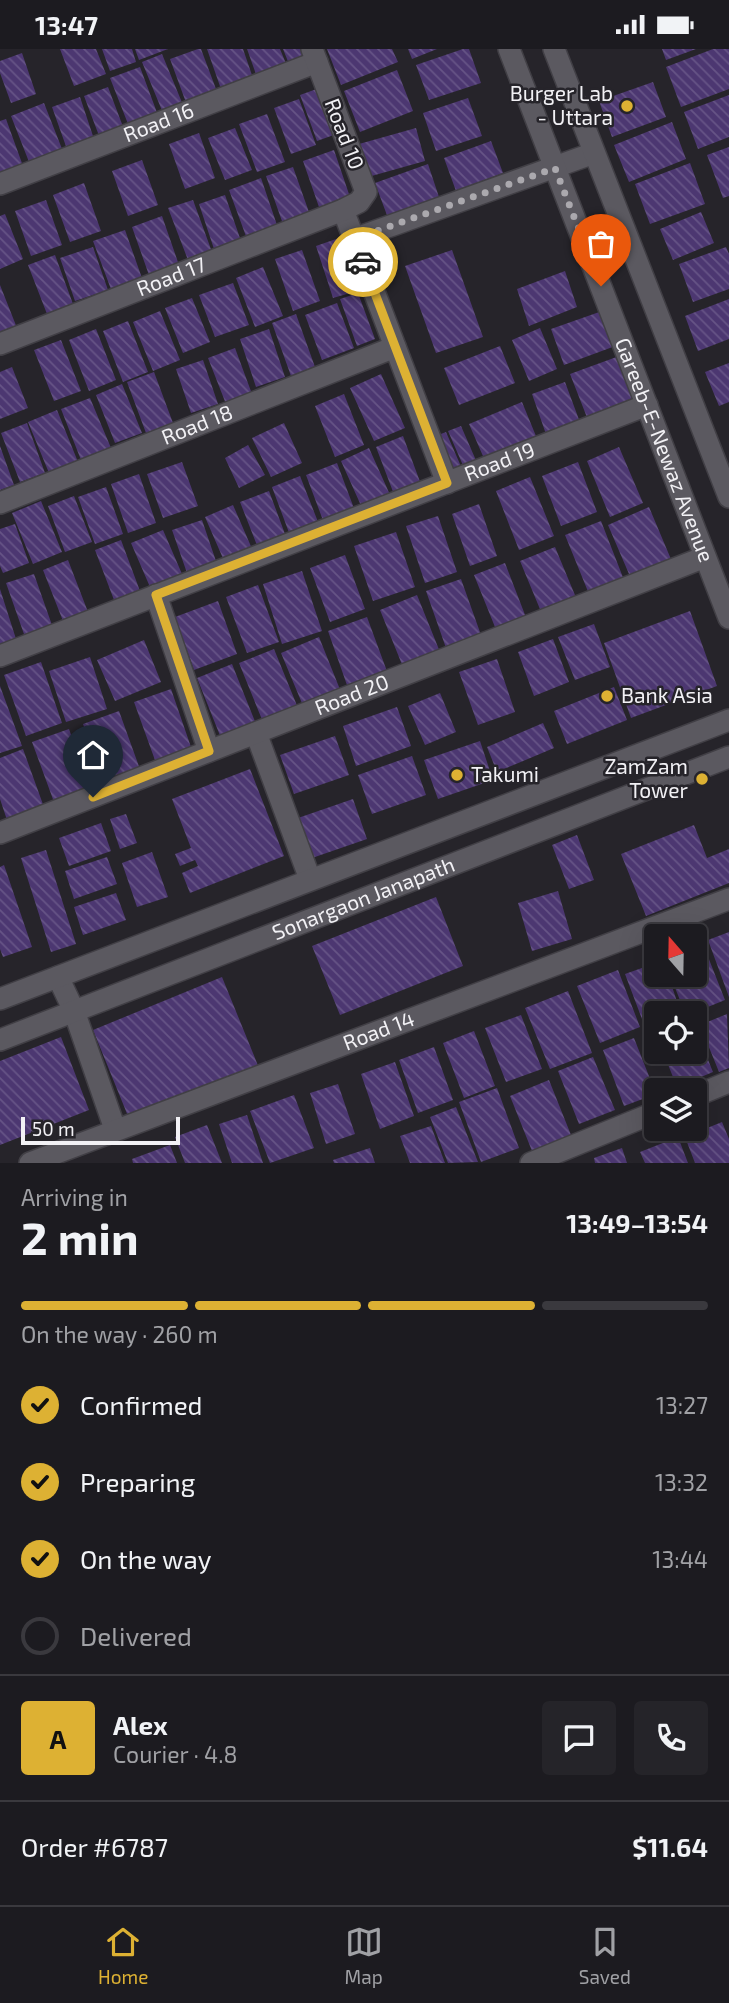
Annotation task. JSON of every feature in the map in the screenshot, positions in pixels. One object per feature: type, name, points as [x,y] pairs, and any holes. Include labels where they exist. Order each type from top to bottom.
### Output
[{"type":"street","name":"Gareeb-E-Newaz Avenue","points":[[509,49],[729,618]]},
{"type":"street","name":"Gareeb-E-Newaz Avenue","points":[[554,49],[729,497]]},
{"type":"street","name":"Road 16","points":[[0,184],[314,55]]},
{"type":"street","name":"Road 10","points":[[314,55],[366,192],[359,202],[343,210]]},
{"type":"street","points":[[354,239],[594,152]]},
{"type":"street","points":[[343,210],[447,483]]},
{"type":"street","name":"Road 17","points":[[0,344],[343,210]]},
{"type":"street","name":"Road 18","points":[[0,503],[395,347]]},
{"type":"street","name":"Road 19","points":[[0,656],[647,405]]},
{"type":"street","name":"Road 20","points":[[0,833],[705,557]]},
{"type":"street","points":[[156,595],[209,751]]},
{"type":"street","name":"Sonargaon Janapath","points":[[0,999],[729,720]]},
{"type":"street","points":[[256,733],[310,879]]},
{"type":"street","name":"Sonargaon Janapath","points":[[0,1040],[729,757]]},
{"type":"street","name":"Road 14","points":[[30,1163],[729,899]]},
{"type":"street","points":[[58,977],[74,1011],[115,1129]]},
{"type":"street","points":[[707,1091],[729,1082]]},
{"type":"street","points":[[531,1163],[644,1117]]},
{"type":"building","points":[[60,49],[96,49],[106,74],[74,86]]},
{"type":"building","points":[[102,49],[132,49],[136,62],[110,71]]},
{"type":"building","points":[[135,49],[168,49],[139,60]]},
{"type":"building","points":[[201,49],[219,97],[188,108],[170,59]]},
{"type":"building","points":[[207,49],[243,49],[254,81],[222,92]]},
{"type":"building","points":[[247,49],[280,49],[287,66],[257,77]]},
{"type":"building","points":[[283,49],[311,49],[313,55],[289,64]]},
{"type":"building","points":[[327,49],[392,49],[398,62],[341,85]]},
{"type":"building","points":[[408,49],[437,49],[412,59]]},
{"type":"building","points":[[469,49],[481,83],[429,100],[416,65]]},
{"type":"building","points":[[662,49],[696,49],[666,60]]},
{"type":"building","points":[[713,49],[729,49],[729,89],[681,107],[666,67]]},
{"type":"building","points":[[22,53],[36,94],[11,103],[0,73],[0,61]]},
{"type":"building","points":[[162,54],[183,105],[163,113],[142,62]]},
{"type":"building","points":[[140,67],[159,118],[130,129],[110,78]]},
{"type":"building","points":[[397,70],[413,111],[360,132],[344,91]]},
{"type":"building","points":[[653,82],[666,117],[612,137],[599,101]]},
{"type":"building","points":[[325,86],[342,132],[317,141],[300,95]]},
{"type":"building","points":[[108,87],[125,132],[101,141],[84,96]]},
{"type":"building","points":[[729,95],[729,137],[698,149],[684,112]]},
{"type":"building","points":[[80,97],[95,142],[68,152],[52,107]]},
{"type":"building","points":[[468,98],[482,136],[436,151],[423,113]]},
{"type":"building","points":[[299,99],[316,145],[291,154],[274,108]]},
{"type":"building","points":[[44,103],[64,154],[31,167],[11,116]]},
{"type":"building","points":[[267,114],[285,162],[257,172],[239,124]]},
{"type":"building","points":[[6,119],[23,166],[0,174],[0,121]]},
{"type":"building","points":[[672,122],[686,159],[629,182],[614,145]]},
{"type":"building","points":[[235,128],[252,170],[225,180],[208,138]]},
{"type":"building","points":[[416,128],[425,161],[368,177],[359,144]]},
{"type":"building","points":[[199,133],[215,178],[185,189],[169,144]]},
{"type":"building","points":[[491,141],[503,173],[456,191],[444,158]]},
{"type":"building","points":[[729,147],[729,196],[723,198],[707,155]]},
{"type":"building","points":[[334,150],[351,200],[320,210],[303,161]]},
{"type":"building","points":[[142,160],[158,205],[128,216],[112,171]]},
{"type":"building","points":[[690,163],[705,204],[650,224],[635,184]]},
{"type":"building","points":[[428,164],[440,200],[388,218],[375,183]]},
{"type":"building","points":[[293,167],[310,215],[283,224],[266,176]]},
{"type":"building","points":[[261,178],[278,228],[247,239],[229,190]]},
{"type":"building","points":[[84,183],[101,231],[70,242],[53,195]]},
{"type":"building","points":[[225,195],[241,241],[214,249],[199,204]]},
{"type":"building","points":[[46,200],[62,245],[31,256],[15,211]]},
{"type":"building","points":[[193,200],[212,252],[188,260],[168,208]]},
{"type":"building","points":[[701,212],[714,243],[673,260],[660,229]]},
{"type":"building","points":[[5,214],[23,259],[0,269],[0,216]]},
{"type":"building","points":[[162,216],[180,268],[150,278],[132,227]]},
{"type":"building","points":[[125,230],[143,281],[112,292],[93,241]]},
{"type":"building","points":[[339,238],[357,291],[333,298],[316,246]]},
{"type":"building","points":[[93,247],[108,290],[75,301],[60,258]]},
{"type":"building","points":[[726,247],[729,254],[729,289],[693,302],[679,264]]},
{"type":"building","points":[[302,250],[320,301],[293,311],[275,259]]},
{"type":"building","points":[[452,250],[483,337],[436,353],[405,266]]},
{"type":"building","points":[[55,255],[73,304],[47,314],[28,265]]},
{"type":"building","points":[[263,267],[283,316],[255,327],[236,278]]},
{"type":"building","points":[[565,271],[577,307],[529,326],[517,289]]},
{"type":"building","points":[[233,283],[249,325],[215,337],[199,295]]},
{"type":"building","points":[[0,285],[17,328],[0,334]]},
{"type":"building","points":[[358,293],[375,339],[357,346],[340,299]]},
{"type":"building","points":[[192,298],[210,342],[183,353],[165,308]]},
{"type":"building","points":[[729,299],[729,339],[698,351],[685,316]]},
{"type":"building","points":[[337,303],[354,348],[322,360],[305,315]]},
{"type":"building","points":[[605,310],[618,345],[564,365],[551,329]]},
{"type":"building","points":[[160,311],[180,360],[153,371],[133,322]]},
{"type":"building","points":[[296,314],[315,367],[291,376],[272,323]]},
{"type":"building","points":[[128,321],[148,372],[123,382],[103,331]]},
{"type":"building","points":[[540,328],[557,369],[529,381],[512,340]]},
{"type":"building","points":[[96,329],[116,380],[89,391],[69,340]]},
{"type":"building","points":[[269,329],[285,377],[256,387],[240,339]]},
{"type":"building","points":[[61,340],[81,391],[54,401],[34,350]]},
{"type":"building","points":[[500,346],[515,383],[459,405],[444,368]]},
{"type":"building","points":[[235,348],[252,394],[226,404],[208,358]]},
{"type":"building","points":[[622,355],[639,401],[588,420],[570,374]]},
{"type":"building","points":[[203,360],[218,404],[191,413],[176,369]]},
{"type":"building","points":[[729,363],[729,402],[719,406],[705,372]]},
{"type":"building","points":[[12,367],[28,408],[0,419],[0,372]]},
{"type":"building","points":[[154,372],[173,423],[146,433],[127,382]]},
{"type":"building","points":[[381,374],[405,428],[374,441],[350,388]]},
{"type":"building","points":[[565,382],[581,425],[547,437],[532,394]]},
{"type":"building","points":[[122,384],[142,433],[115,443],[96,395]]},
{"type":"building","points":[[344,394],[364,445],[335,457],[315,406]]},
{"type":"building","points":[[90,398],[111,448],[81,460],[61,409]]},
{"type":"building","points":[[522,402],[538,441],[486,463],[469,424]]},
{"type":"building","points":[[57,410],[78,462],[49,473],[28,422]]},
{"type":"building","points":[[27,423],[45,473],[20,482],[1,433]]},
{"type":"building","points":[[284,423],[302,463],[271,477],[252,438]]},
{"type":"building","points":[[461,426],[478,465],[465,470],[448,431]]},
{"type":"building","points":[[446,432],[463,471],[450,476],[433,437]]},
{"type":"building","points":[[403,436],[422,487],[395,497],[376,447]]},
{"type":"building","points":[[248,445],[265,475],[239,488],[225,458]]},
{"type":"building","points":[[0,446],[14,485],[0,490]]},
{"type":"building","points":[[619,447],[643,503],[610,517],[587,461]]},
{"type":"building","points":[[369,448],[391,497],[363,510],[341,461]]},
{"type":"building","points":[[182,462],[198,506],[163,518],[147,474]]},
{"type":"building","points":[[578,462],[597,512],[561,526],[542,476]]},
{"type":"building","points":[[337,463],[355,511],[324,523],[306,475]]},
{"type":"building","points":[[139,474],[156,523],[128,533],[111,484]]},
{"type":"building","points":[[300,476],[320,527],[291,538],[272,487]]},
{"type":"building","points":[[530,477],[554,536],[519,550],[496,491]]},
{"type":"building","points":[[106,487],[123,534],[95,544],[78,497]]},
{"type":"building","points":[[269,491],[288,542],[260,553],[240,502]]},
{"type":"building","points":[[74,496],[92,542],[65,552],[48,506]]},
{"type":"building","points":[[41,501],[62,552],[33,564],[12,513]]},
{"type":"building","points":[[479,504],[497,556],[470,566],[452,514]]},
{"type":"building","points":[[233,505],[253,551],[225,563],[205,517]]},
{"type":"building","points":[[649,507],[673,564],[632,581],[608,525]]},
{"type":"building","points":[[438,516],[457,572],[425,583],[406,526]]},
{"type":"building","points":[[202,520],[217,564],[187,573],[172,530]]},
{"type":"building","points":[[601,521],[624,580],[589,594],[565,535]]},
{"type":"building","points":[[15,524],[29,563],[3,573],[0,566],[0,529]]},
{"type":"building","points":[[163,530],[182,574],[150,587],[131,543]]},
{"type":"building","points":[[396,532],[415,587],[373,601],[354,546]]},
{"type":"building","points":[[121,540],[140,591],[114,600],[95,550]]},
{"type":"building","points":[[555,547],[577,600],[542,614],[520,561]]},
{"type":"building","points":[[345,555],[365,609],[330,622],[310,568]]},
{"type":"building","points":[[68,560],[88,612],[63,621],[43,570]]},
{"type":"building","points":[[505,563],[527,620],[497,632],[474,575]]},
{"type":"building","points":[[302,571],[322,631],[282,644],[263,584]]},
{"type":"building","points":[[34,574],[53,628],[25,637],[6,583]]},
{"type":"building","points":[[461,579],[481,635],[446,648],[426,591]]},
{"type":"building","points":[[258,585],[279,642],[247,653],[226,597]]},
{"type":"building","points":[[0,589],[17,642],[0,647]]},
{"type":"building","points":[[417,595],[440,652],[403,667],[380,610]]},
{"type":"building","points":[[218,601],[237,654],[194,670],[175,617]]},
{"type":"building","points":[[690,611],[717,686],[631,718],[604,643]]},
{"type":"building","points":[[367,617],[388,674],[348,688],[328,631]]},
{"type":"building","points":[[594,624],[610,667],[575,680],[558,637]]},
{"type":"building","points":[[319,637],[341,692],[304,708],[281,653]]},
{"type":"building","points":[[553,639],[569,682],[534,696],[518,652]]},
{"type":"building","points":[[144,640],[161,682],[115,701],[97,660]]},
{"type":"building","points":[[274,649],[298,708],[263,722],[239,663]]},
{"type":"building","points":[[90,657],[107,709],[66,722],[49,671]]},
{"type":"building","points":[[497,659],[515,712],[478,725],[459,672]]},
{"type":"building","points":[[41,662],[62,723],[26,736],[4,675]]},
{"type":"building","points":[[232,664],[256,724],[221,738],[197,678]]},
{"type":"building","points":[[0,686],[22,746],[0,753]]},
{"type":"building","points":[[614,687],[627,720],[567,744],[554,711]]},
{"type":"building","points":[[171,689],[192,750],[156,763],[134,702]]},
{"type":"building","points":[[440,693],[456,732],[425,745],[408,706]]},
{"type":"building","points":[[397,707],[411,746],[356,766],[343,726]]},
{"type":"building","points":[[119,711],[141,772],[104,785],[83,724]]},
{"type":"building","points":[[543,723],[554,748],[497,772],[487,747]]},
{"type":"building","points":[[69,729],[90,789],[54,802],[32,742]]},
{"type":"building","points":[[335,736],[349,775],[294,794],[280,755]]},
{"type":"building","points":[[480,741],[493,780],[438,799],[424,760]]},
{"type":"building","points":[[23,749],[45,810],[8,823],[0,799],[0,758]]},
{"type":"building","points":[[412,756],[426,795],[372,814],[358,775]]},
{"type":"building","points":[[250,769],[284,856],[190,893],[182,873],[198,866],[195,860],[180,866],[175,854],[191,848],[172,799]]},
{"type":"building","points":[[353,799],[367,839],[312,858],[298,818]]},
{"type":"building","points":[[126,814],[137,843],[120,849],[110,819]]},
{"type":"building","points":[[101,823],[111,851],[69,866],[59,838]]},
{"type":"building","points":[[694,825],[707,858],[729,849],[729,883],[646,916],[621,854]]},
{"type":"building","points":[[577,835],[594,880],[569,889],[552,845]]},
{"type":"building","points":[[46,850],[76,944],[51,952],[21,858]]},
{"type":"building","points":[[152,852],[168,897],[137,907],[122,863]]},
{"type":"building","points":[[107,857],[117,884],[74,899],[65,871]]},
{"type":"building","points":[[4,865],[32,947],[3,957],[0,949],[0,867]]},
{"type":"building","points":[[558,891],[572,939],[532,951],[518,903]]},
{"type":"building","points":[[116,893],[126,920],[83,935],[74,907]]},
{"type":"building","points":[[436,897],[463,966],[340,1015],[312,946]]},
{"type":"building","points":[[729,932],[729,997],[708,940]]},
{"type":"building","points":[[707,954],[725,1000],[707,1007],[707,1001],[680,1001],[675,987],[707,987]]},
{"type":"building","points":[[644,967],[644,987],[672,987],[677,1001],[644,1001],[644,1024],[625,974]]},
{"type":"building","points":[[618,970],[640,1027],[600,1043],[577,986]]},
{"type":"building","points":[[222,977],[259,1068],[130,1121],[93,1030]]},
{"type":"building","points":[[568,991],[592,1053],[550,1069],[525,1008]]},
{"type":"building","points":[[727,1014],[729,1068],[719,1072],[707,1042],[707,1022]]},
{"type":"building","points":[[521,1015],[542,1069],[506,1082],[485,1028]]},
{"type":"building","points":[[474,1031],[495,1086],[464,1098],[443,1043]]},
{"type":"building","points":[[61,1037],[89,1110],[0,1145],[0,1061]]},
{"type":"building","points":[[634,1038],[650,1078],[644,1078],[644,1098],[624,1106],[603,1050]]},
{"type":"building","points":[[434,1047],[453,1100],[418,1113],[399,1060]]},
{"type":"building","points":[[593,1057],[615,1110],[579,1124],[558,1071]]},
{"type":"building","points":[[707,1057],[713,1072],[699,1078],[673,1078],[668,1064],[707,1064]]},
{"type":"building","points":[[395,1062],[414,1116],[380,1129],[361,1074]]},
{"type":"building","points":[[549,1080],[571,1135],[532,1151],[510,1096]]},
{"type":"building","points":[[338,1084],[355,1134],[326,1144],[310,1093]]},
{"type":"building","points":[[497,1088],[519,1148],[481,1162],[459,1102]]},
{"type":"building","points":[[294,1095],[314,1148],[270,1163],[250,1111]]},
{"type":"building","points":[[456,1107],[478,1162],[448,1163],[430,1117]]},
{"type":"building","points":[[247,1115],[263,1163],[232,1163],[219,1124]]},
{"type":"building","points":[[722,1122],[729,1139],[729,1163],[695,1163],[687,1141],[707,1141],[707,1128]]},
{"type":"building","points":[[207,1125],[222,1163],[185,1163],[175,1137]]},
{"type":"building","points":[[431,1126],[445,1163],[410,1163],[400,1136]]},
{"type":"building","points":[[668,1141],[680,1141],[688,1163],[645,1163],[640,1152]]},
{"type":"building","points":[[170,1145],[177,1163],[133,1163],[132,1159]]},
{"type":"building","points":[[370,1148],[375,1163],[334,1163],[333,1160]]},
{"type":"building","points":[[622,1148],[627,1163],[595,1163],[594,1158]]},
{"type":"way so far","points":[[363,262],[354,239],[555,168],[601,286]]},
{"type":"place","name":"Burger Lab - Uttara","points":[[627,106]]},
{"type":"place","name":"Bank Asia","points":[[607,696]]},
{"type":"place","name":"Takumi","points":[[457,775]]},
{"type":"place","name":"ZamZam Tower","points":[[702,779]]},
{"type":"route","points":[[93,797],[209,751],[156,595],[447,483],[363,262]]}]
